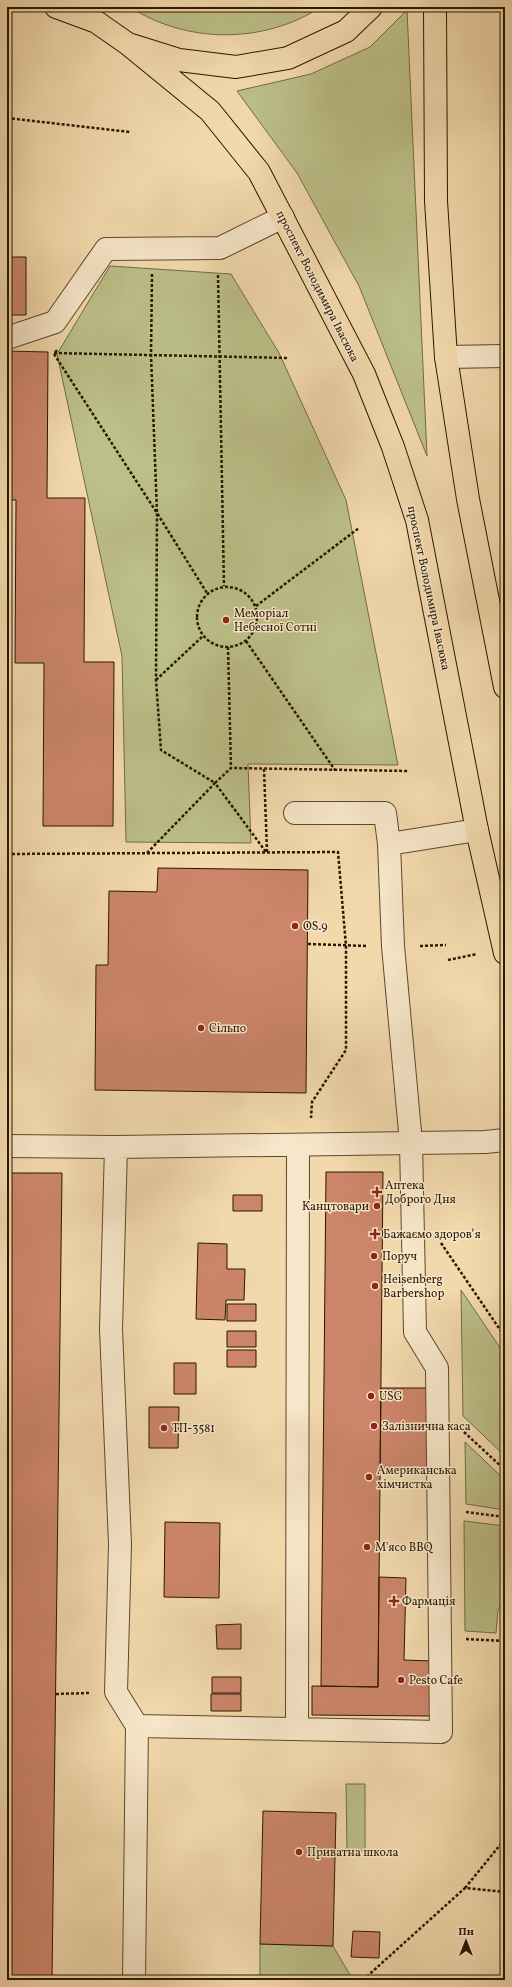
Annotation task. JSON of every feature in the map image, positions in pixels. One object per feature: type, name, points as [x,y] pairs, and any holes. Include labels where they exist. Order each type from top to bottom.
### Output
[{"type":"main road","points":[[56,7],[88,14],[128,44],[179,60],[236,67],[288,58],[346,31],[371,7]]},
{"type":"main road","points":[[435,7],[436,201],[446,357],[468,499],[505,687]]},
{"type":"main road","name":"проспект Володимира Івасюка","points":[[128,44],[210,111],[259,172],[364,374],[393,447],[416,520],[478,830],[505,953]]},
{"type":"lane","points":[[7,338],[55,322],[106,249],[220,248],[282,217]]},
{"type":"lane","points":[[446,357],[505,356]]},
{"type":"lane","points":[[137,1726],[441,1732],[442,1639],[439,1409],[437,1368],[415,1332],[411,1143],[393,946],[389,844],[385,813],[295,813]]},
{"type":"lane","points":[[389,844],[478,830]]},
{"type":"lane","points":[[7,1146],[116,1147],[304,1145],[505,1140]]},
{"type":"lane","points":[[297,1729],[304,1145]]},
{"type":"lane","points":[[116,1147],[111,1329],[120,1544],[116,1692],[137,1726],[134,1980]]},
{"type":"path","points":[[7,118],[130,132]]},
{"type":"path","points":[[218,269],[224,586]]},
{"type":"path","points":[[152,273],[151,355],[157,514],[156,680],[161,750],[215,782],[267,853]]},
{"type":"path","points":[[32,330],[54,354],[207,593]]},
{"type":"path","points":[[54,354],[289,358]]},
{"type":"path","points":[[256,606],[359,528]]},
{"type":"path","points":[[224,586],[234,587],[251,597],[256,606],[258,615],[257,625],[246,641],[237,646],[218,646],[203,636],[197,623],[197,609],[207,593],[215,588],[224,586]]},
{"type":"path","points":[[156,680],[203,636]]},
{"type":"path","points":[[246,641],[335,770]]},
{"type":"path","points":[[228,647],[231,768]]},
{"type":"path","points":[[147,853],[215,782],[231,768],[409,771]]},
{"type":"path","points":[[264,769],[267,853]]},
{"type":"path","points":[[7,854],[338,852],[346,946],[346,1050],[312,1102],[304,1145]]},
{"type":"path","points":[[439,1240],[505,1337]]},
{"type":"path","points":[[439,1409],[505,1470]]},
{"type":"path","points":[[440,1509],[505,1517]]},
{"type":"path","points":[[442,1639],[505,1641]]},
{"type":"path","points":[[56,1694],[116,1692]]},
{"type":"path","points":[[363,1980],[464,1888],[505,1839]]},
{"type":"path","points":[[464,1888],[505,1892]]},
{"type":"green space","points":[[130,7],[321,7],[299,19],[275,28],[251,33],[226,35],[200,33],[176,28],[152,19]]},
{"type":"green space","points":[[407,10],[427,456],[359,286],[297,173],[237,91],[311,74],[370,47]]},
{"type":"green space","points":[[110,266],[231,274],[279,353],[346,500],[398,765],[248,764],[251,843],[126,842],[122,656],[57,354]]},
{"type":"green space","points":[[461,1290],[505,1355],[505,1456],[463,1416]]},
{"type":"green space","points":[[465,1442],[505,1480],[505,1510],[466,1504]]},
{"type":"green space","points":[[464,1521],[505,1526],[505,1598],[498,1610],[496,1633],[465,1631]]},
{"type":"green space","points":[[346,1784],[365,1784],[365,1851],[347,1851]]},
{"type":"green space","points":[[260,1944],[333,1946],[353,1980],[260,1980]]},
{"type":"building","points":[[7,257],[26,257],[26,315],[7,315]]},
{"type":"building","points":[[7,351],[48,352],[47,498],[85,498],[84,662],[114,662],[113,826],[43,826],[44,663],[15,663],[16,500],[7,500]]},
{"type":"building","name":"Сільпо","points":[[158,868],[308,870],[306,1093],[95,1090],[96,965],[108,965],[109,891],[157,892]]},
{"type":"building","points":[[326,1172],[383,1172],[378,1687],[321,1686]]},
{"type":"building","points":[[7,1173],[62,1173],[52,1980],[7,1980]]},
{"type":"building","points":[[233,1195],[262,1195],[262,1211],[233,1211]]},
{"type":"building","points":[[198,1243],[227,1244],[227,1269],[245,1269],[244,1300],[226,1300],[225,1320],[196,1319]]},
{"type":"building","points":[[227,1304],[256,1304],[256,1321],[227,1321]]},
{"type":"building","points":[[227,1331],[256,1331],[256,1347],[227,1347]]},
{"type":"building","points":[[227,1350],[256,1350],[256,1367],[227,1367]]},
{"type":"building","points":[[174,1363],[196,1363],[196,1394],[174,1394]]},
{"type":"building","points":[[381,1388],[429,1388],[429,1469],[380,1468]]},
{"type":"building","name":"ТП-3581","points":[[149,1407],[179,1407],[178,1448],[149,1448]]},
{"type":"building","points":[[165,1522],[220,1523],[219,1598],[164,1597]]},
{"type":"building","points":[[379,1577],[406,1578],[404,1660],[432,1661],[431,1716],[312,1715],[312,1686],[378,1687]]},
{"type":"building","points":[[241,1624],[241,1649],[217,1649],[216,1625]]},
{"type":"building","points":[[212,1677],[241,1677],[241,1693],[212,1693]]},
{"type":"building","points":[[211,1694],[241,1694],[241,1711],[211,1711]]},
{"type":"building","name":"Приватна школа","points":[[263,1811],[336,1813],[333,1946],[260,1944]]},
{"type":"building","points":[[353,1931],[380,1932],[379,1958],[351,1957]]},
{"type":"building","points":[[220,1976],[260,1977],[260,1980],[220,1980]]},
{"type":"place","name":"Меморіал Небесної Сотні","points":[[226,620]]},
{"type":"place","name":"OS.9","points":[[295,926]]},
{"type":"place","name":"Сільпо","points":[[201,1028]]},
{"type":"place","name":"Аптека Доброго Дня","points":[[377,1192]]},
{"type":"place","name":"Канцтовари","points":[[377,1206]]},
{"type":"place","name":"Бажаємо здоровʼя","points":[[375,1234]]},
{"type":"place","name":"Поруч","points":[[374,1256]]},
{"type":"place","name":"Heisenberg Barbershop","points":[[375,1286]]},
{"type":"place","name":"USG","points":[[371,1396]]},
{"type":"place","name":"Залізнична каса","points":[[374,1426]]},
{"type":"place","name":"ТП-3581","points":[[164,1428]]},
{"type":"place","name":"Американська хімчистка","points":[[369,1477]]},
{"type":"place","name":"M'ясо BBQ","points":[[367,1547]]},
{"type":"place","name":"Фармація","points":[[394,1601]]},
{"type":"place","name":"Pesto Cafe","points":[[401,1680]]},
{"type":"place","name":"Приватна школа","points":[[299,1852]]}]
